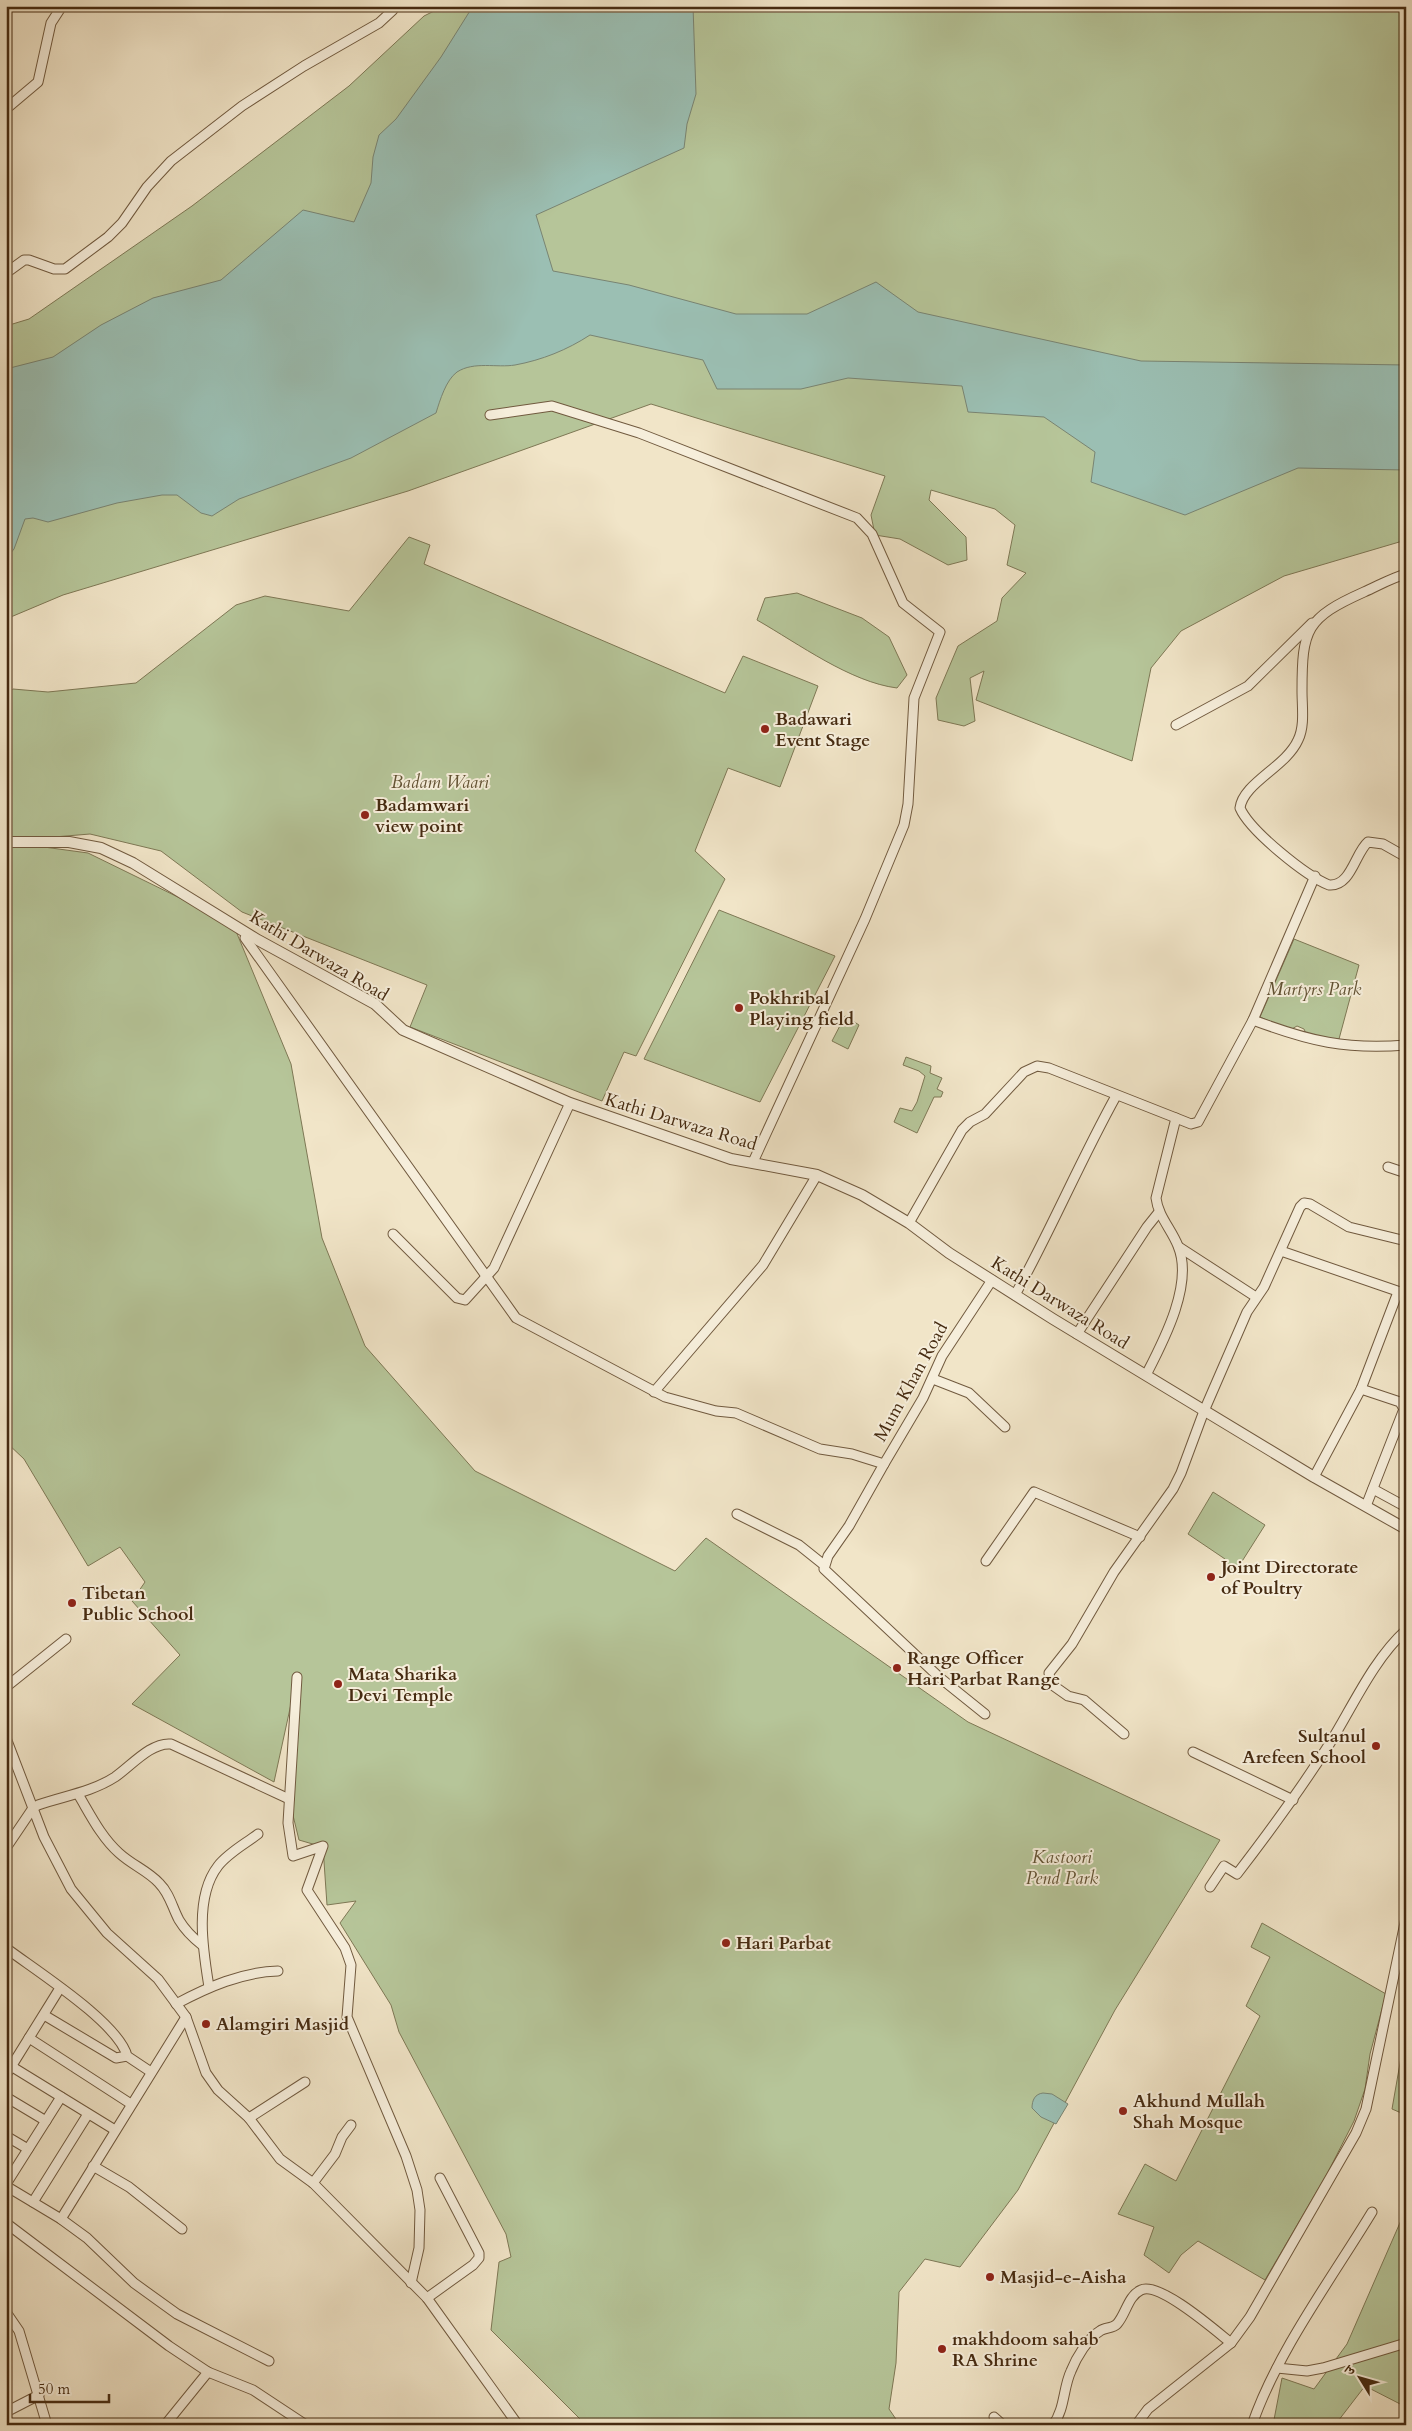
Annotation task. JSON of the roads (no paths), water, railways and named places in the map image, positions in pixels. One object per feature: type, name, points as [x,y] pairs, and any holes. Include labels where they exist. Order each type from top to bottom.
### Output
[{"type":"street","points":[[6,108],[38,82],[51,23],[62,6]]},
{"type":"street","points":[[6,273],[24,260],[29,260],[54,270],[65,268],[112,232],[147,186],[171,161],[242,106],[304,66],[379,23],[393,10],[393,6]]},
{"type":"street","points":[[490,415],[552,406],[639,432],[857,518],[872,534],[903,603],[940,632],[914,698],[908,804],[904,825],[865,919],[753,1162]]},
{"type":"street","points":[[1176,725],[1248,686],[1316,619],[1339,602],[1406,574]]},
{"type":"street","points":[[1316,619],[1302,649],[1302,727],[1299,740],[1282,763],[1246,793],[1240,808],[1244,817],[1255,830],[1329,885],[1341,882],[1368,842],[1383,844],[1406,857]]},
{"type":"street","name":"Kathi Darwaza Road","points":[[6,843],[69,842],[101,848],[133,863],[258,940],[375,1004],[403,1030],[570,1103],[731,1159],[817,1175],[862,1195],[909,1223],[949,1253],[1077,1334],[1314,1477],[1406,1529]]},
{"type":"street","points":[[909,1223],[962,1130],[970,1122],[985,1114],[1024,1072],[1031,1067],[1049,1068],[1116,1096],[1192,1124],[1200,1120],[1253,1020],[1315,876]]},
{"type":"street","name":"Mum Khan Road","points":[[245,938],[516,1318],[654,1392],[693,1406],[730,1412],[820,1449],[852,1454],[884,1464],[934,1379],[942,1356],[992,1280]]},
{"type":"street","points":[[1253,1020],[1288,1034],[1327,1044],[1367,1047],[1406,1045]]},
{"type":"street","points":[[1014,1294],[1037,1255],[1088,1147],[1116,1096]]},
{"type":"street","points":[[393,1234],[461,1301],[465,1300],[494,1268],[570,1103]]},
{"type":"street","points":[[1146,1375],[1163,1342],[1177,1300],[1182,1261],[1179,1247],[1159,1212],[1156,1198],[1176,1118]]},
{"type":"street","points":[[1388,1167],[1406,1173]]},
{"type":"street","points":[[654,1392],[763,1266],[817,1175]]},
{"type":"street","points":[[1124,1734],[1084,1700],[1068,1696],[1051,1684],[1048,1677],[1082,1629],[1114,1572],[1140,1538],[1177,1481],[1204,1411],[1247,1312],[1264,1287],[1298,1211],[1304,1203],[1318,1207],[1348,1226],[1406,1241]]},
{"type":"street","points":[[1077,1334],[1147,1227],[1159,1212]]},
{"type":"street","points":[[1179,1247],[1256,1297]]},
{"type":"street","points":[[1281,1251],[1402,1293],[1361,1389],[1314,1477]]},
{"type":"street","points":[[934,1379],[969,1393],[1005,1427]]},
{"type":"street","points":[[1361,1389],[1400,1402],[1404,1409],[1366,1506]]},
{"type":"street","points":[[824,1565],[849,1526],[884,1464]]},
{"type":"street","points":[[1373,1489],[1406,1507]]},
{"type":"street","points":[[986,1561],[1034,1492],[1140,1538]]},
{"type":"street","points":[[737,1514],[799,1545],[824,1565],[826,1572],[925,1664],[986,1714]]},
{"type":"street","points":[[1210,1887],[1224,1866],[1238,1874],[1293,1800],[1389,1648],[1406,1630]]},
{"type":"street","points":[[6,1686],[66,1639]]},
{"type":"street","points":[[296,1676],[288,1823],[293,1856],[323,1846],[306,1890],[346,1948],[351,1965],[347,2018],[406,2156],[417,2190],[420,2210],[419,2248],[411,2284]]},
{"type":"street","points":[[6,1738],[44,1837],[71,1889],[107,1933],[158,1979],[186,2017],[206,2073],[218,2090],[249,2118],[280,2159],[312,2183],[427,2298],[518,2425]]},
{"type":"street","points":[[6,1848],[33,1808],[44,1802],[78,1794],[114,1778],[155,1747],[166,1743],[289,1799]]},
{"type":"street","points":[[1193,1752],[1293,1800]]},
{"type":"street","points":[[78,1794],[110,1844],[159,1883],[173,1903],[186,1931],[202,1945]]},
{"type":"street","points":[[209,1986],[202,1945],[206,1891],[214,1873],[224,1859],[258,1834]]},
{"type":"street","points":[[1136,2425],[1148,2410],[1231,2343],[1255,2308],[1356,2133],[1366,2109],[1406,1918]]},
{"type":"street","points":[[7,1950],[106,2024],[125,2049],[127,2056],[151,2072]]},
{"type":"street","points":[[176,2004],[209,1986],[256,1973],[278,1971]]},
{"type":"street","points":[[6,2075],[9,2065],[29,2038],[60,1988]]},
{"type":"street","points":[[44,2015],[116,2058],[127,2056]]},
{"type":"street","points":[[61,2219],[186,2017]]},
{"type":"street","points":[[29,2038],[131,2104]]},
{"type":"street","points":[[9,2065],[115,2130]]},
{"type":"street","points":[[249,2118],[305,2082]]},
{"type":"street","points":[[6,2097],[46,2121]]},
{"type":"street","points":[[60,2097],[6,2185],[61,2219],[87,2238],[134,2283],[178,2314],[269,2361]]},
{"type":"street","points":[[33,2202],[88,2114]]},
{"type":"street","points":[[312,2183],[334,2154],[342,2137],[351,2125]]},
{"type":"street","points":[[6,2136],[28,2149]]},
{"type":"street","points":[[93,2166],[129,2186],[182,2229]]},
{"type":"street","points":[[427,2298],[473,2265],[479,2258],[479,2253],[440,2178]]},
{"type":"street","points":[[1252,2425],[1278,2368],[1372,2212]]},
{"type":"street","points":[[6,2223],[169,2346],[208,2372],[252,2390],[306,2425]]},
{"type":"street","points":[[1053,2425],[1061,2412],[1067,2381],[1081,2353],[1098,2332],[1117,2324],[1131,2299],[1141,2289],[1148,2288],[1158,2292],[1199,2317],[1231,2343]]},
{"type":"street","points":[[6,2312],[19,2331],[47,2425]]},
{"type":"street","points":[[1278,2368],[1307,2371],[1323,2368],[1406,2343]]},
{"type":"street","points":[[165,2425],[208,2372]]},
{"type":"street","points":[[6,2412],[39,2395]]},
{"type":"street","points":[[994,2417],[1003,2425]]},
{"type":"water","points":[[473,6],[693,6],[696,94],[687,124],[684,148],[536,215],[553,271],[629,285],[736,314],[807,314],[876,282],[918,312],[1141,361],[1406,365],[1406,470],[1298,468],[1185,515],[1091,482],[1095,452],[1044,417],[968,412],[962,386],[848,378],[801,389],[717,389],[703,360],[590,335],[563,350],[535,360],[508,366],[471,367],[457,372],[444,391],[436,413],[351,458],[239,499],[212,516],[201,513],[177,495],[162,495],[117,503],[48,522],[33,518],[25,519],[14,549],[6,559],[6,369],[53,357],[101,325],[153,298],[221,280],[303,210],[354,222],[371,183],[373,157],[379,135],[396,119],[441,57]]},
{"type":"water","points":[[1043,2093],[1052,2094],[1068,2104],[1056,2124],[1041,2117],[1032,2108],[1034,2098]]},
{"type":"place","name":"Badawari Event Stage","points":[[765,729]]},
{"type":"place","name":"Badamwari view point","points":[[365,815]]},
{"type":"place","name":"Pokhribal Playing field","points":[[739,1008]]},
{"type":"place","name":"Joint Directorate of Poultry","points":[[1211,1577]]},
{"type":"place","name":"Tibetan Public School","points":[[72,1603]]},
{"type":"place","name":"Range Officer Hari Parbat Range","points":[[897,1668]]},
{"type":"place","name":"Mata Sharika Devi Temple","points":[[338,1684]]},
{"type":"place","name":"Sultanul Arefeen School","points":[[1376,1746]]},
{"type":"place","name":"Hari Parbat","points":[[726,1943]]},
{"type":"place","name":"Alamgiri Masjid","points":[[206,2024]]},
{"type":"place","name":"Akhund Mullah Shah Mosque","points":[[1123,2111]]},
{"type":"place","name":"Masjid-e-Aisha","points":[[990,2277]]},
{"type":"place","name":"makhdoom sahab RA Shrine","points":[[942,2349]]},
{"type":"park label","name":"Badam Waari","points":[[440,782]]},
{"type":"park label","name":"Martyrs Park","points":[[1314,989]]},
{"type":"park label","name":"Kastoori Pend Park","points":[[1062,1867]]}]
